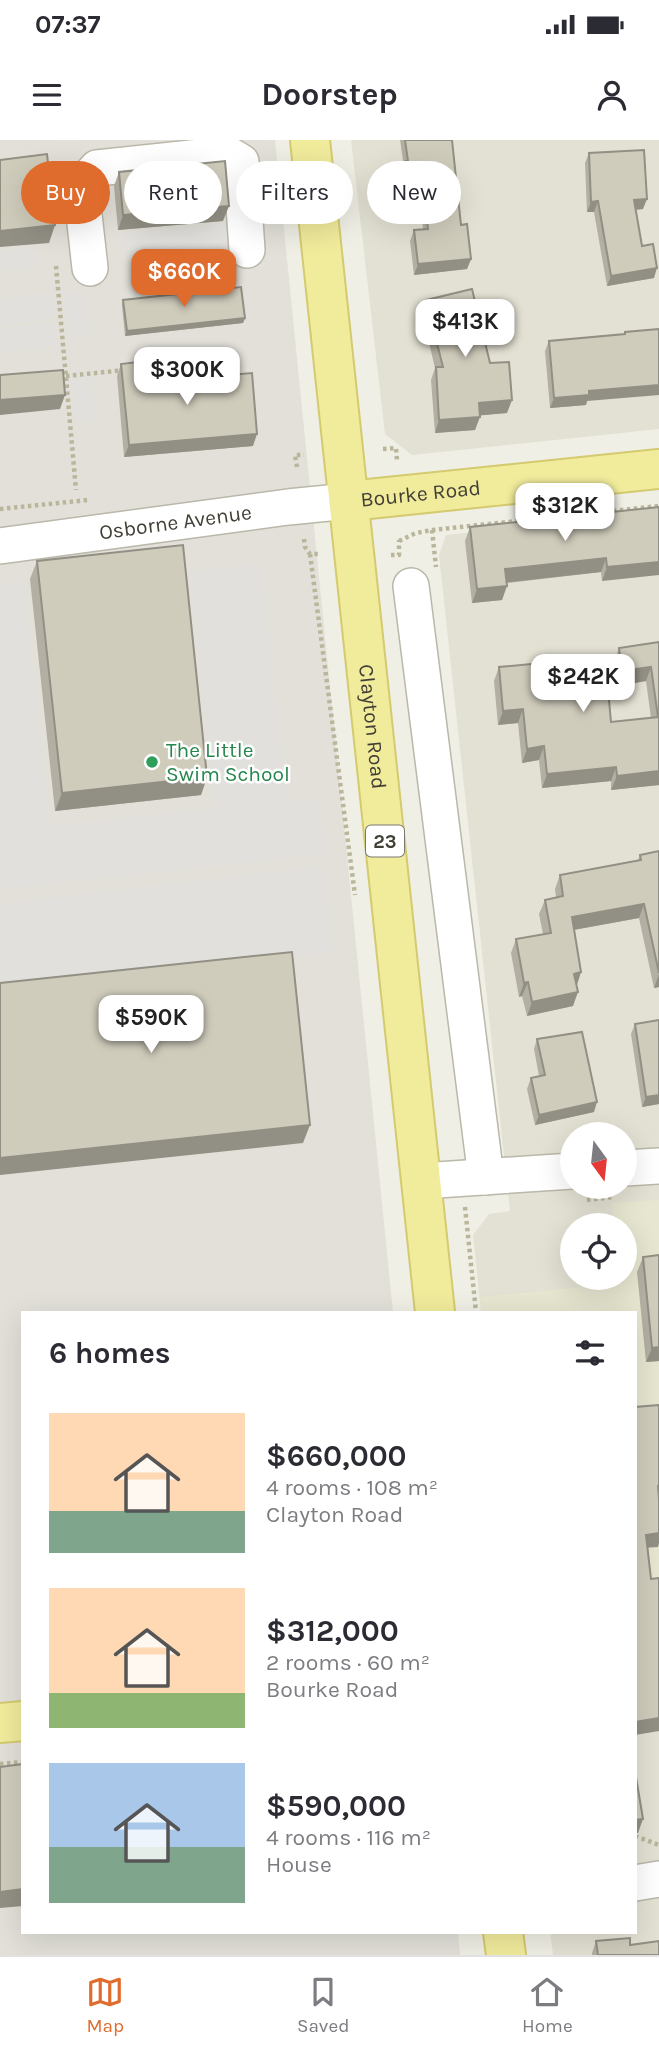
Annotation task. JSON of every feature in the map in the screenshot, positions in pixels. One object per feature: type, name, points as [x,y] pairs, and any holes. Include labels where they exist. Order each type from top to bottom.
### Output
[{"type":"main road","name":"Clayton Road","points":[[310,140],[435,1311]]},
{"type":"main road","name":"Bourke Road","points":[[349,501],[659,469]]},
{"type":"main road","points":[[0,1723],[21,1721]]},
{"type":"main road","points":[[503,1934],[506,1955]]},
{"type":"street","points":[[90,268],[82,197],[86,180],[97,168],[228,154],[241,162],[247,250]]},
{"type":"street","name":"Osborne Avenue","points":[[0,546],[349,501]]},
{"type":"street","points":[[411,586],[474,1178]]},
{"type":"street","points":[[637,1167],[659,1166]]},
{"type":"street","points":[[422,1181],[560,1172]]},
{"type":"street","points":[[637,1883],[659,1879]]},
{"type":"path","points":[[55,264],[76,490]]},
{"type":"path","points":[[66,376],[161,366],[163,388],[175,387]]},
{"type":"path","points":[[383,449],[396,448],[397,460]]},
{"type":"path","points":[[296,467],[295,455],[304,455]]},
{"type":"path","points":[[391,555],[399,555],[399,541],[416,533],[432,530],[659,506]]},
{"type":"path","points":[[304,538],[305,547],[310,554],[320,554]]},
{"type":"path","points":[[474,1178],[476,1311]]},
{"type":"path","points":[[0,1764],[21,1762]]},
{"type":"path","points":[[637,1837],[659,1845]]},
{"type":"shaded area","points":[[0,140],[275,140],[277,161],[236,161],[236,224],[283,224],[393,1311],[21,1311],[21,1934],[458,1934],[460,1955],[0,1955]]},
{"type":"shaded area","points":[[351,140],[659,140],[659,429],[412,455],[385,434]]},
{"type":"shaded area","points":[[226,224],[228,246],[123,255],[122,234]]},
{"type":"shaded area","points":[[35,248],[38,266],[0,271],[0,252]]},
{"type":"shaded area","points":[[52,293],[55,318],[0,324],[0,299]]},
{"type":"shaded area","points":[[85,293],[89,336],[69,338],[64,294]]},
{"type":"shaded area","points":[[53,322],[56,346],[0,352],[0,328]]},
{"type":"shaded area","points":[[239,353],[241,377],[168,385],[166,361]]},
{"type":"shaded area","points":[[90,373],[95,420],[74,421],[69,375]]},
{"type":"shaded area","points":[[659,512],[659,1955],[553,1955],[550,1934],[637,1934],[637,1311],[481,1311],[473,1235],[489,1214],[510,1211],[439,555],[446,535]]},
{"type":"shaded area","points":[[261,564],[286,800],[216,808],[190,572]]},
{"type":"shaded area","points":[[23,580],[49,826],[319,798],[327,854],[0,889],[0,584]]},
{"type":"shaded area","points":[[323,866],[333,953],[0,991],[0,904]]},
{"type":"shaded area","points":[[659,1200],[659,1701],[637,1704],[637,1311],[481,1311],[480,1297],[560,1289],[637,1290],[637,1213],[613,1213],[612,1203]]},
{"type":"building","points":[[405,140],[452,140],[454,161],[408,161]]},
{"type":"building","points":[[644,150],[647,199],[634,200],[642,246],[653,244],[657,268],[611,276],[598,201],[591,202],[589,153]]},
{"type":"building","points":[[47,154],[48,161],[21,161],[21,224],[55,225],[0,231],[0,160]]},
{"type":"building","points":[[222,161],[225,161],[229,206],[222,207]]},
{"type":"building","points":[[124,171],[124,215],[123,215],[119,172]]},
{"type":"building","points":[[427,224],[467,224],[471,259],[418,264],[414,230],[428,229]]},
{"type":"building","points":[[241,287],[245,318],[127,331],[123,300]]},
{"type":"building","points":[[472,289],[490,363],[509,362],[512,400],[479,403],[480,417],[439,420],[436,367],[443,367],[426,300]]},
{"type":"building","points":[[659,329],[659,385],[589,391],[589,395],[554,398],[549,341]]},
{"type":"building","points":[[145,361],[147,382],[252,373],[257,434],[129,445],[121,364]]},
{"type":"building","points":[[63,370],[65,395],[0,400],[0,375]]},
{"type":"building","points":[[659,507],[659,562],[607,567],[606,558],[505,569],[507,586],[477,589],[470,527]]},
{"type":"building","points":[[183,545],[207,777],[62,793],[37,561]]},
{"type":"building","points":[[659,642],[659,771],[617,776],[616,767],[547,774],[544,746],[527,749],[523,709],[503,711],[499,667],[605,657],[611,722],[658,717],[651,667],[622,671],[619,648]]},
{"type":"building","points":[[659,851],[659,973],[644,904],[572,917],[581,972],[574,974],[578,992],[532,1002],[528,982],[524,983],[516,939],[551,933],[545,900],[563,896],[560,875],[641,860],[640,855]]},
{"type":"building","points":[[292,952],[310,1125],[0,1158],[0,983]]},
{"type":"building","points":[[659,1020],[659,1095],[646,1097],[635,1024]]},
{"type":"building","points":[[582,1032],[597,1102],[539,1115],[531,1078],[545,1075],[537,1039]]},
{"type":"building","points":[[659,1255],[659,1347],[652,1348],[643,1257]]},
{"type":"building","points":[[659,1405],[659,1533],[646,1535],[651,1579],[659,1578],[659,1718],[637,1722],[637,1407]]},
{"type":"building","points":[[21,1764],[21,1889],[0,1892],[0,1767]]},
{"type":"building","points":[[637,1783],[643,1819],[637,1820]]},
{"type":"building","points":[[630,1938],[630,1945],[659,1941],[659,1955],[598,1955],[596,1941]]},
{"type":"place","name":"The Little Swim School","points":[[152,762]]}]
